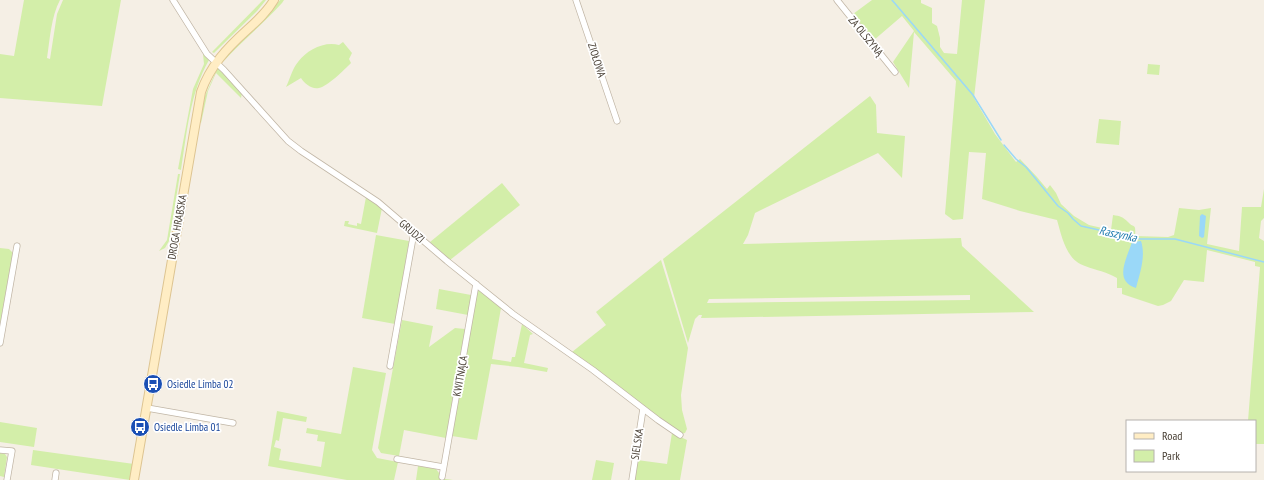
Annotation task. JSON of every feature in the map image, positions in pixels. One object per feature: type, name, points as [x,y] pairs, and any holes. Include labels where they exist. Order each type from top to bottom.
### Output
[{"type":"street","name":"GRUDZI","points":[[173,0],[205,53],[224,70],[288,141],[378,202],[447,262],[513,314],[593,370],[642,409],[680,435]]},
{"type":"street","name":"DROGA HRABSKA","points":[[134,480],[200,99],[208,76],[216,62],[264,13],[274,0]]},
{"type":"street","name":"ZIOŁOWA","points":[[576,0],[617,121]]},
{"type":"street","name":"ZA OLSZYNĄ","points":[[837,0],[895,72]]},
{"type":"street","points":[[390,366],[414,232]]},
{"type":"street","points":[[0,343],[17,246]]},
{"type":"street","name":"KWITNĄCA","points":[[442,477],[476,284]]},
{"type":"street","points":[[147,408],[233,423]]},
{"type":"street","name":"SIELSKA","points":[[632,480],[642,409]]},
{"type":"street","points":[[0,450],[12,451],[7,480]]},
{"type":"street","points":[[397,458],[443,467]]},
{"type":"street","points":[[55,480],[56,473]]},
{"type":"green space","points":[[24,0],[60,0],[51,28],[47,58],[50,59],[57,14],[63,0],[121,0],[102,106],[0,98],[0,54],[14,56]]},
{"type":"green space","points":[[263,0],[266,0],[257,11],[214,53],[212,52]]},
{"type":"green space","points":[[280,0],[284,0],[275,11],[222,63],[230,52],[265,19]]},
{"type":"green space","points":[[872,0],[921,0],[921,3],[932,8],[932,23],[937,26],[940,38],[940,47],[944,53],[957,54],[962,0],[985,0],[974,98],[995,134],[1016,162],[1020,159],[1047,189],[1050,185],[1061,204],[1074,216],[1089,225],[1111,230],[1113,215],[1120,216],[1134,226],[1135,236],[1168,237],[1174,235],[1179,208],[1199,210],[1211,208],[1207,244],[1239,251],[1242,207],[1261,207],[1264,189],[1264,218],[1261,221],[1259,238],[1264,241],[1264,444],[1256,444],[1256,420],[1248,420],[1260,267],[1255,266],[1255,262],[1207,250],[1204,282],[1184,280],[1171,301],[1158,306],[1122,294],[1122,288],[1117,288],[1117,278],[1105,272],[1085,266],[1073,259],[1063,240],[1057,220],[1020,211],[982,199],[986,153],[969,152],[963,219],[953,220],[945,214],[956,81],[914,32],[909,88],[893,62],[914,31],[902,16],[874,40],[853,14]]},
{"type":"green space","points":[[343,42],[352,53],[349,59],[351,63],[331,81],[323,87],[314,88],[308,86],[301,78],[286,87],[296,65],[311,50],[322,45],[339,45]]},
{"type":"green space","points":[[203,54],[209,60],[197,86],[193,99],[187,127],[181,170],[178,169],[193,89],[204,64]]},
{"type":"green space","points":[[1148,64],[1160,65],[1159,75],[1147,74]]},
{"type":"green space","points":[[217,69],[220,69],[242,93],[241,98],[216,73],[208,91],[201,123],[205,96]]},
{"type":"green space","points":[[870,96],[876,105],[877,133],[905,136],[902,178],[878,153],[755,213],[748,235],[743,244],[961,238],[962,246],[1034,312],[701,318],[702,315],[699,315],[695,319],[688,343],[663,259]],"holes":[[[970,295],[970,300],[707,303],[709,299]]]},
{"type":"green space","points":[[1099,119],[1121,121],[1119,145],[1096,143]]},
{"type":"green space","points":[[178,174],[180,174],[169,241],[165,248],[159,251],[167,240]]},
{"type":"green space","points":[[502,183],[520,205],[450,260],[430,242]]},
{"type":"green space","points":[[366,197],[382,208],[377,233],[344,226],[345,221],[349,221],[348,224],[357,226],[357,223],[361,224]]},
{"type":"green space","points":[[376,235],[409,241],[395,324],[362,318]]},
{"type":"green space","points":[[0,248],[9,249],[13,253],[0,324]]},
{"type":"green space","points":[[661,260],[688,348],[681,395],[682,410],[687,429],[685,433],[680,434],[572,352],[606,325],[596,312]]},
{"type":"green space","points":[[439,289],[471,295],[468,315],[436,309]]},
{"type":"green space","points":[[480,290],[501,308],[492,359],[511,362],[512,357],[515,357],[522,324],[533,334],[530,335],[524,363],[548,368],[547,372],[491,364],[477,440],[452,436],[476,293]]},
{"type":"green space","points":[[402,320],[433,326],[429,347],[455,328],[465,329],[446,438],[404,430],[399,456],[381,453],[378,448]]},
{"type":"green space","points":[[353,367],[386,373],[372,450],[377,458],[398,462],[394,480],[347,480],[268,466],[277,411],[307,417],[306,422],[283,418],[279,441],[276,440],[274,447],[281,449],[279,460],[321,467],[325,442],[317,441],[318,435],[306,433],[307,428],[341,434]]},
{"type":"green space","points":[[0,422],[37,428],[34,447],[0,442]]},
{"type":"green space","points":[[672,433],[687,440],[680,480],[634,480],[637,460],[667,464]]},
{"type":"green space","points":[[33,450],[134,464],[130,480],[31,465]]},
{"type":"green space","points":[[0,453],[5,454],[7,457],[4,477],[0,476]]},
{"type":"green space","points":[[596,460],[614,463],[611,480],[592,480]]},
{"type":"green space","points":[[418,466],[436,469],[439,473],[439,478],[453,480],[416,480]]},
{"type":"water","points":[[1202,214],[1206,216],[1204,237],[1202,238],[1199,236],[1200,216]]},
{"type":"water","points":[[1141,241],[1143,259],[1136,288],[1129,285],[1123,275],[1125,262],[1132,242]]},
{"type":"waterway","name":"Raszynka","points":[[892,0],[973,95],[1001,140]]},
{"type":"waterway","name":"Raszynka","points":[[1004,145],[1016,159],[1026,167],[1058,206],[1068,213],[1081,226],[1140,239],[1175,239],[1264,262]]},
{"type":"place","name":"Osiedle Limba 02","points":[[153,384]]},
{"type":"place","name":"Osiedle Limba 01","points":[[140,427]]}]
